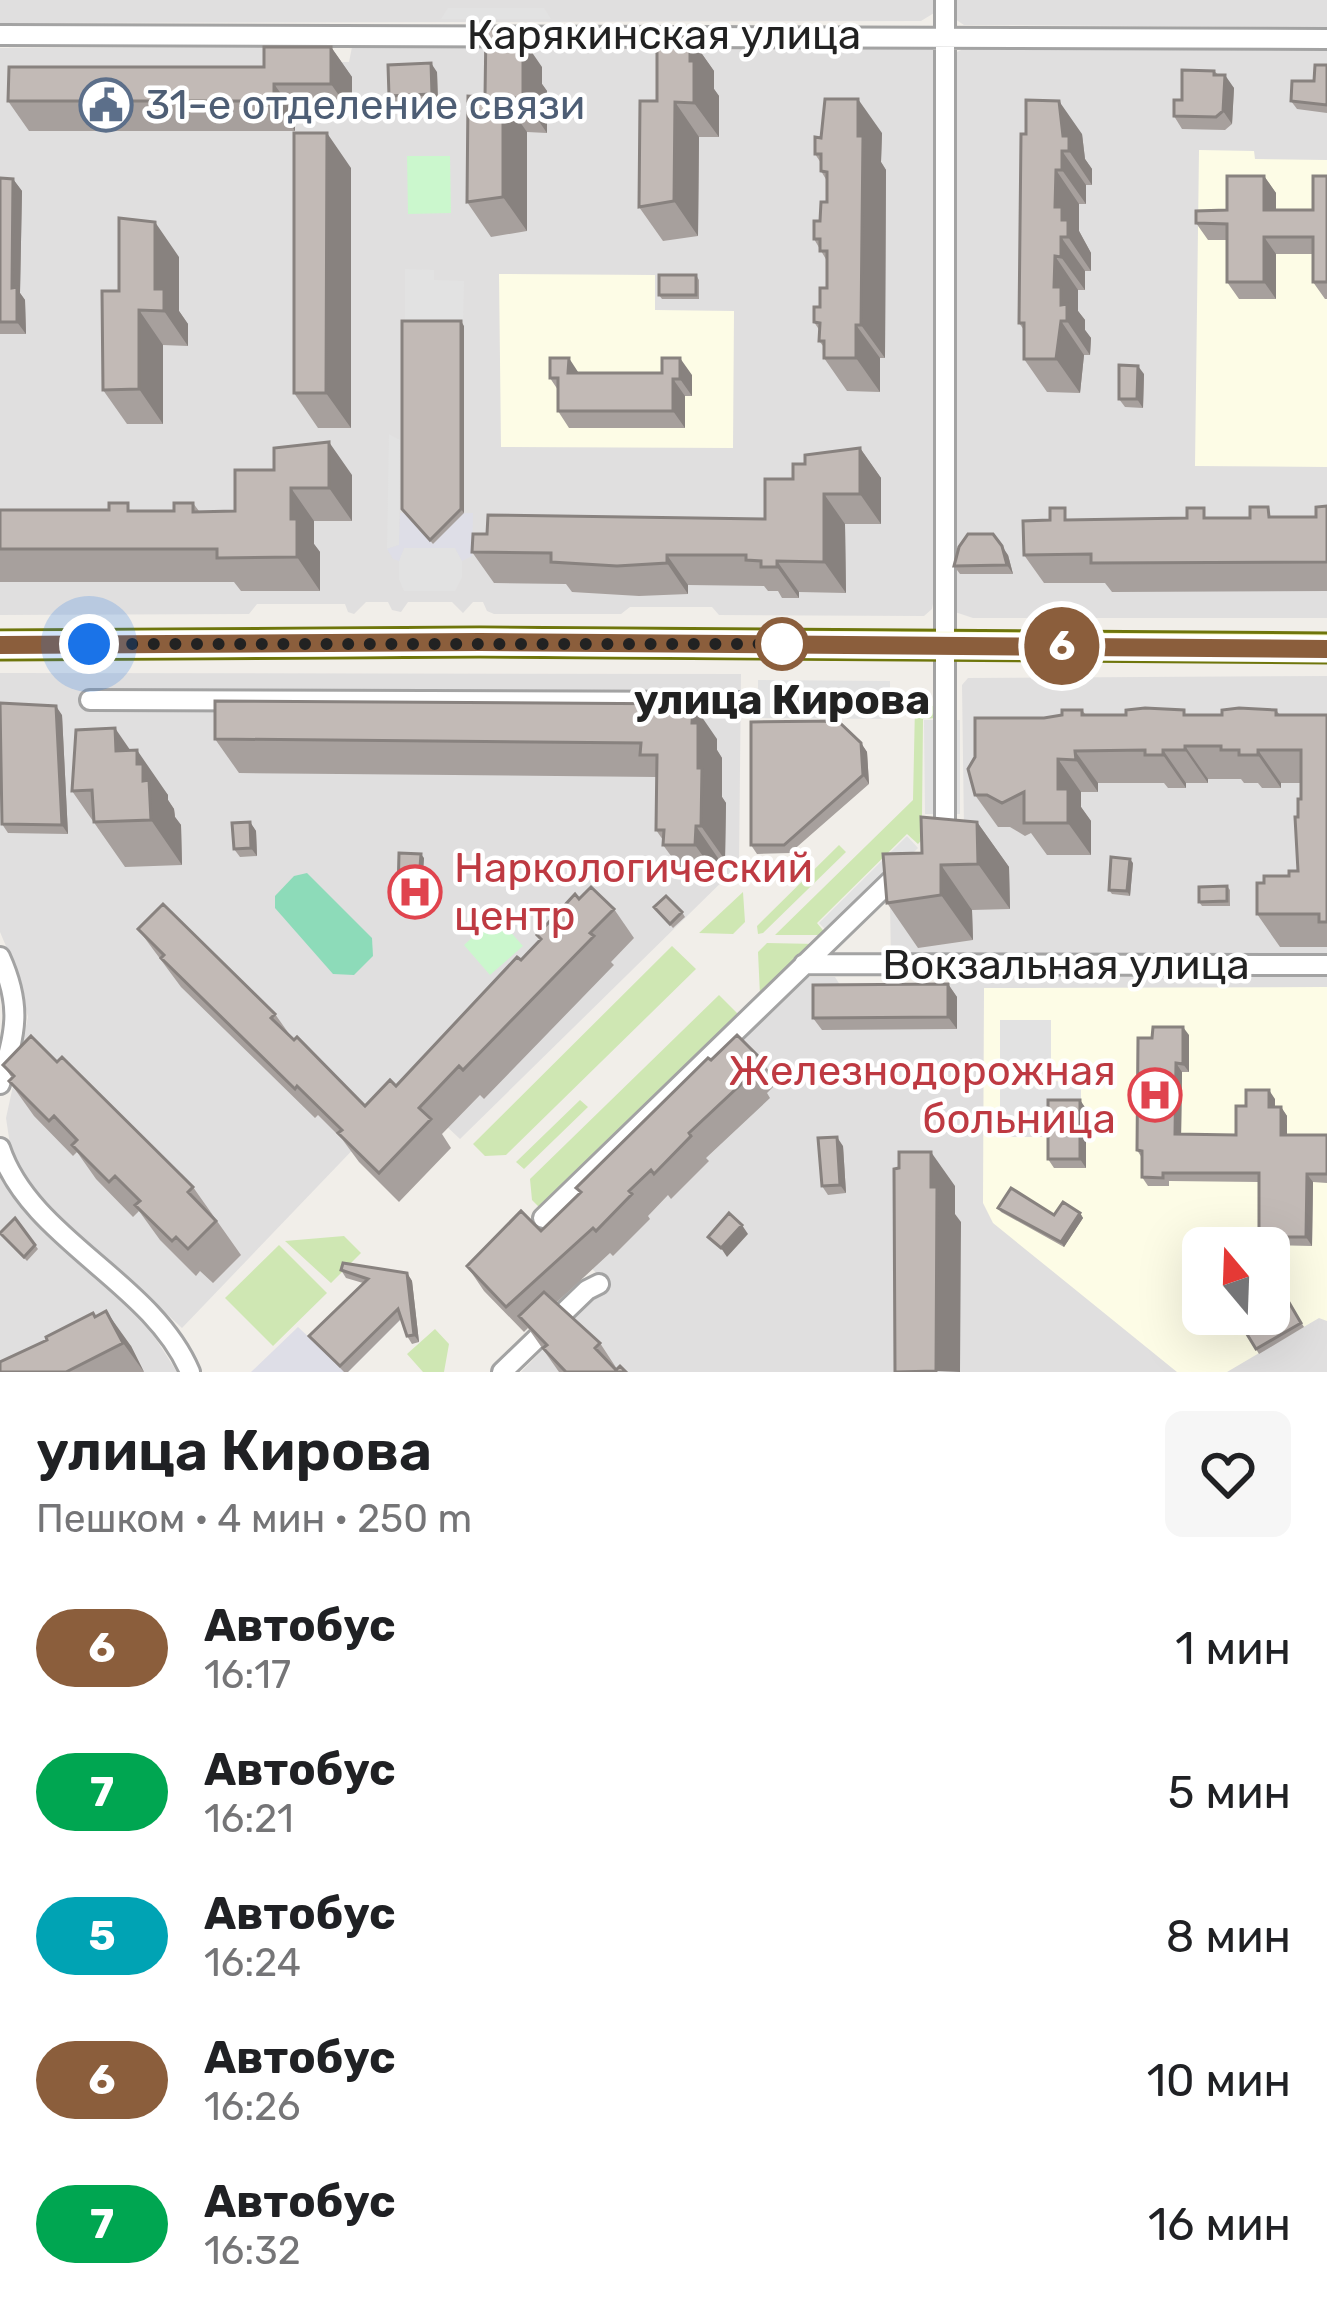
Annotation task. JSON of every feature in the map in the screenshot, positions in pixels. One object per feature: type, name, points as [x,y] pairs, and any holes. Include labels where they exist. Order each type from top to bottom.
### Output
[{"type":"main road","points":[[0,645],[480,642],[1327,649]]},
{"type":"street","points":[[543,1218],[932,841],[945,821],[945,0]]},
{"type":"street","name":"Карякинская улица","points":[[0,35],[1327,39]]},
{"type":"street","points":[[90,700],[747,702]]},
{"type":"street","points":[[0,957],[17,1016],[0,1084]]},
{"type":"street","name":"Вокзальная улица","points":[[804,964],[1327,965]]},
{"type":"street","points":[[0,1148],[24,1192],[178,1345],[190,1372]]},
{"type":"street","points":[[502,1372],[587,1289],[599,1284]]},
{"type":"shaded area","points":[[0,0],[935,0],[934,13],[921,21],[0,23]]},
{"type":"shaded area","points":[[954,0],[1327,0],[1327,27],[964,25],[955,19]]},
{"type":"shaded area","points":[[448,8],[544,8],[551,19],[441,19]]},
{"type":"shaded area","points":[[971,45],[1327,48],[1327,618],[973,618],[955,612],[953,61],[955,53]]},
{"type":"shaded area","points":[[298,47],[302,62],[349,62],[352,47],[933,48],[936,56],[937,410],[934,598],[924,616],[719,615],[712,607],[630,607],[621,614],[494,614],[483,602],[473,602],[463,613],[452,602],[408,602],[401,612],[392,610],[388,602],[366,602],[354,614],[345,604],[257,604],[249,614],[0,615],[0,48]]},
{"type":"shaded area","points":[[1199,150],[1254,151],[1255,159],[1327,160],[1327,467],[1195,466]]},
{"type":"shaded area","points":[[405,269],[434,270],[434,280],[464,281],[463,321],[405,321]]},
{"type":"shaded area","points":[[499,274],[655,275],[655,310],[734,311],[733,448],[501,447]]},
{"type":"shaded area","points":[[389,434],[400,440],[399,545],[387,549]]},
{"type":"shaded area","points":[[400,513],[433,544],[464,513],[473,513],[472,556],[462,561],[455,548],[404,548],[399,561],[393,559],[387,549],[399,545]]},
{"type":"shaded area","points":[[404,548],[455,548],[462,561],[462,577],[455,591],[404,591],[399,561]]},
{"type":"shaded area","points":[[0,673],[741,674],[739,865],[460,1139],[409,1091],[182,1328],[50,1207],[19,1170],[11,1151],[6,1118],[28,1017],[0,932]]},
{"type":"shaded area","points":[[1327,676],[1327,959],[891,961],[890,903],[964,830],[962,685],[968,678]]},
{"type":"shaded area","points":[[758,680],[890,681],[890,719],[758,718]]},
{"type":"shaded area","points":[[924,720],[960,720],[960,814],[925,814]]},
{"type":"shaded area","points":[[907,836],[918,848],[831,935],[819,923]]},
{"type":"shaded area","points":[[1327,975],[1327,1372],[521,1372],[607,1284],[550,1226],[808,977],[835,977],[840,985],[956,984],[957,976]]},
{"type":"shaded area","name":"Железнодорожная больница","points":[[1327,987],[1327,1321],[1319,1318],[1227,1372],[1177,1372],[993,1223],[983,1203],[984,988]]},
{"type":"shaded area","points":[[1000,1020],[1051,1020],[1051,1081],[1081,1082],[1081,1107],[1052,1137],[1000,1137]]},
{"type":"shaded area","points":[[0,1172],[38,1220],[147,1325],[177,1372],[0,1372]]},
{"type":"shaded area","points":[[415,1305],[348,1372],[251,1372],[298,1327],[315,1343]]},
{"type":"green space","points":[[407,156],[450,156],[451,213],[408,214]]},
{"type":"green space","points":[[915,706],[935,706],[935,718],[923,719],[922,817],[927,834],[918,844],[907,834],[817,923],[827,935],[775,935],[913,800]]},
{"type":"green space","points":[[839,845],[846,852],[758,934],[757,926]]},
{"type":"green space","points":[[307,873],[372,938],[373,956],[354,975],[333,974],[275,908],[275,896],[294,876]]},
{"type":"green space","points":[[743,892],[745,922],[733,934],[699,933]]},
{"type":"green space","points":[[496,916],[523,946],[490,975],[464,945]]},
{"type":"green space","points":[[767,943],[817,944],[760,995],[758,952]]},
{"type":"green space","points":[[672,946],[696,969],[506,1155],[485,1156],[473,1144]]},
{"type":"green space","points":[[719,995],[741,1017],[543,1211],[532,1200],[530,1179]]},
{"type":"green space","points":[[580,1100],[588,1107],[524,1169],[516,1162]]},
{"type":"green space","points":[[344,1236],[361,1253],[331,1283],[285,1241]]},
{"type":"green space","points":[[279,1245],[327,1293],[273,1346],[225,1298]]},
{"type":"green space","points":[[435,1329],[449,1344],[444,1372],[423,1372],[407,1354]]},
{"type":"building","points":[[486,28],[518,32],[523,98],[503,98],[503,197],[467,202],[468,96],[485,97]]},
{"type":"building","points":[[657,33],[690,37],[694,103],[675,102],[674,201],[639,207],[640,101],[657,101]]},
{"type":"building","points":[[264,47],[331,47],[331,84],[274,84],[274,101],[8,101],[9,67],[264,67]]},
{"type":"building","points":[[431,63],[432,94],[389,96],[388,65]]},
{"type":"building","points":[[1315,65],[1327,65],[1327,105],[1291,101],[1292,81],[1314,81]]},
{"type":"building","points":[[1182,70],[1225,75],[1223,111],[1216,117],[1174,116],[1174,100],[1182,100]]},
{"type":"building","points":[[825,99],[858,99],[858,136],[863,136],[861,325],[856,325],[856,358],[824,358],[820,323],[814,322],[820,288],[827,288],[827,251],[820,251],[820,239],[814,239],[814,221],[820,221],[821,202],[827,202],[827,172],[821,171],[821,154],[815,154]]},
{"type":"building","points":[[1026,100],[1059,101],[1063,136],[1069,136],[1069,151],[1062,151],[1062,170],[1056,170],[1055,207],[1062,207],[1062,220],[1068,220],[1068,237],[1061,237],[1061,257],[1055,256],[1054,287],[1061,287],[1061,305],[1067,304],[1056,359],[1024,359],[1024,323],[1019,323],[1021,134],[1026,134]]},
{"type":"building","points":[[294,133],[327,133],[326,393],[294,393]]},
{"type":"building","points":[[1227,176],[1264,176],[1264,210],[1313,210],[1313,176],[1327,176],[1327,282],[1313,282],[1313,237],[1264,237],[1264,282],[1227,282],[1227,224],[1196,223],[1196,211],[1227,210]]},
{"type":"building","points":[[0,178],[13,179],[12,288],[17,287],[17,322],[0,322]]},
{"type":"building","points":[[119,218],[155,222],[155,289],[164,289],[164,311],[139,310],[139,389],[103,390],[102,291],[119,291]]},
{"type":"building","points":[[659,275],[696,275],[696,295],[659,295]]},
{"type":"building","points":[[402,321],[461,321],[461,509],[430,540],[402,509]]},
{"type":"building","points":[[550,358],[569,358],[568,373],[662,373],[662,358],[680,358],[680,379],[673,379],[673,411],[558,411],[558,378],[550,378]]},
{"type":"building","points":[[1119,365],[1138,366],[1137,399],[1119,399]]},
{"type":"building","points":[[329,442],[329,488],[291,488],[297,557],[217,558],[217,549],[0,549],[0,510],[109,510],[109,503],[128,503],[128,511],[174,511],[174,503],[193,503],[193,512],[235,511],[235,470],[274,470],[274,448]]},
{"type":"building","points":[[860,448],[860,494],[824,494],[824,562],[777,561],[777,567],[761,567],[761,561],[746,560],[746,555],[667,555],[667,563],[617,566],[551,562],[551,553],[472,552],[473,534],[487,534],[488,515],[765,519],[765,479],[793,479],[793,464],[805,464],[805,455]]},
{"type":"building","points":[[1327,506],[1327,562],[1091,563],[1091,554],[1024,555],[1023,521],[1050,520],[1050,508],[1065,508],[1065,520],[1187,518],[1187,508],[1204,508],[1204,518],[1250,518],[1250,507],[1268,507],[1269,517],[1316,517],[1316,507]]},
{"type":"building","points":[[968,534],[993,534],[1007,565],[954,566]]},
{"type":"building","points":[[215,701],[693,704],[698,768],[702,768],[701,826],[696,826],[695,845],[663,845],[664,830],[656,830],[657,755],[640,755],[641,743],[215,739]]},
{"type":"building","points":[[0,703],[56,706],[62,825],[2,824]]},
{"type":"building","points":[[1239,708],[1276,710],[1276,715],[1327,715],[1327,922],[1319,922],[1319,914],[1257,914],[1257,883],[1264,883],[1264,876],[1289,876],[1289,871],[1298,871],[1295,817],[1301,799],[1301,750],[1258,750],[1258,755],[1239,755],[1239,750],[1221,750],[1221,746],[1185,746],[1185,750],[1163,750],[1163,755],[1145,755],[1145,750],[1075,751],[1076,760],[1058,759],[1058,789],[1068,789],[1068,823],[1024,823],[1024,792],[1002,803],[975,795],[968,769],[975,757],[975,718],[1044,718],[1062,715],[1062,710],[1126,715],[1126,710],[1184,710],[1184,715],[1222,715],[1222,710]]},
{"type":"building","points":[[838,721],[861,743],[863,775],[784,845],[751,845],[751,722]]},
{"type":"building","points":[[115,728],[116,751],[137,750],[137,764],[143,764],[143,781],[149,780],[151,820],[94,822],[92,790],[72,791],[76,730]]},
{"type":"building","points":[[921,817],[977,822],[978,864],[941,865],[941,895],[887,903],[883,854],[922,853]]},
{"type":"building","points":[[250,822],[251,848],[234,849],[232,823]]},
{"type":"building","points":[[399,853],[421,854],[418,894],[398,893]]},
{"type":"building","points":[[1111,857],[1130,859],[1127,891],[1109,890]]},
{"type":"building","points":[[1227,886],[1227,901],[1199,902],[1199,887]]},
{"type":"building","points":[[591,887],[614,909],[590,933],[594,936],[463,1070],[459,1066],[419,1108],[431,1119],[379,1173],[338,1133],[342,1130],[161,958],[164,955],[138,929],[163,904],[275,1014],[271,1018],[294,1040],[297,1037],[365,1106],[390,1080],[396,1086],[517,957],[521,960],[541,939],[537,935],[575,894],[579,899]]},
{"type":"building","points":[[666,896],[682,912],[670,924],[654,907]]},
{"type":"building","points":[[948,984],[948,1017],[813,1018],[813,985]]},
{"type":"building","points":[[1153,1027],[1183,1027],[1183,1064],[1176,1063],[1175,1134],[1236,1135],[1236,1106],[1246,1106],[1246,1090],[1269,1090],[1269,1107],[1281,1107],[1281,1135],[1327,1135],[1327,1174],[1307,1174],[1306,1237],[1290,1237],[1290,1227],[1259,1227],[1259,1173],[1142,1177],[1142,1151],[1137,1150],[1138,1038],[1152,1038]]},
{"type":"building","points":[[737,1035],[760,1058],[749,1069],[753,1073],[689,1133],[654,1174],[651,1170],[629,1191],[632,1194],[596,1231],[593,1228],[506,1307],[467,1266],[521,1211],[541,1231],[581,1192],[576,1188]]},
{"type":"building","points":[[31,1036],[57,1062],[62,1057],[193,1187],[188,1192],[216,1221],[188,1249],[176,1237],[172,1241],[135,1205],[140,1201],[115,1176],[109,1182],[72,1145],[77,1140],[54,1116],[49,1121],[9,1081],[14,1076],[3,1065]]},
{"type":"building","points":[[1048,1100],[1080,1100],[1080,1159],[1048,1159]]},
{"type":"building","points":[[837,1137],[840,1185],[822,1186],[818,1138]]},
{"type":"building","points":[[899,1152],[931,1152],[931,1187],[937,1187],[936,1371],[895,1372],[894,1169],[899,1168]]},
{"type":"building","points":[[1011,1188],[1054,1215],[1063,1202],[1080,1213],[1061,1242],[998,1208]]},
{"type":"building","points":[[729,1213],[742,1225],[721,1248],[708,1237]]},
{"type":"building","points":[[15,1218],[35,1245],[24,1257],[0,1233]]},
{"type":"building","points":[[343,1263],[407,1273],[414,1335],[407,1336],[398,1309],[340,1366],[309,1336],[368,1279],[341,1270]]},
{"type":"building","points":[[544,1292],[600,1343],[595,1348],[616,1370],[620,1366],[626,1372],[566,1372],[519,1316]]},
{"type":"building","points":[[1290,1304],[1301,1323],[1290,1329]]},
{"type":"building","points":[[106,1311],[123,1343],[66,1372],[0,1372],[0,1362],[93,1313],[95,1317]]},
{"type":"building","points":[[1247,1335],[1280,1335],[1256,1349]]},
{"type":"bus line","name":"6","points":[[0,645],[480,642],[1327,649]]},
{"type":"place","name":"31-е отделение связи","points":[[106,105]]},
{"type":"place","name":"улица Кирова","points":[[782,644]]},
{"type":"place","name":"Наркологический центр","points":[[415,892]]},
{"type":"place","name":"Железнодорожная больница","points":[[1155,1095]]},
{"type":"route","points":[[89,644],[480,642],[788,644],[782,644]]}]
